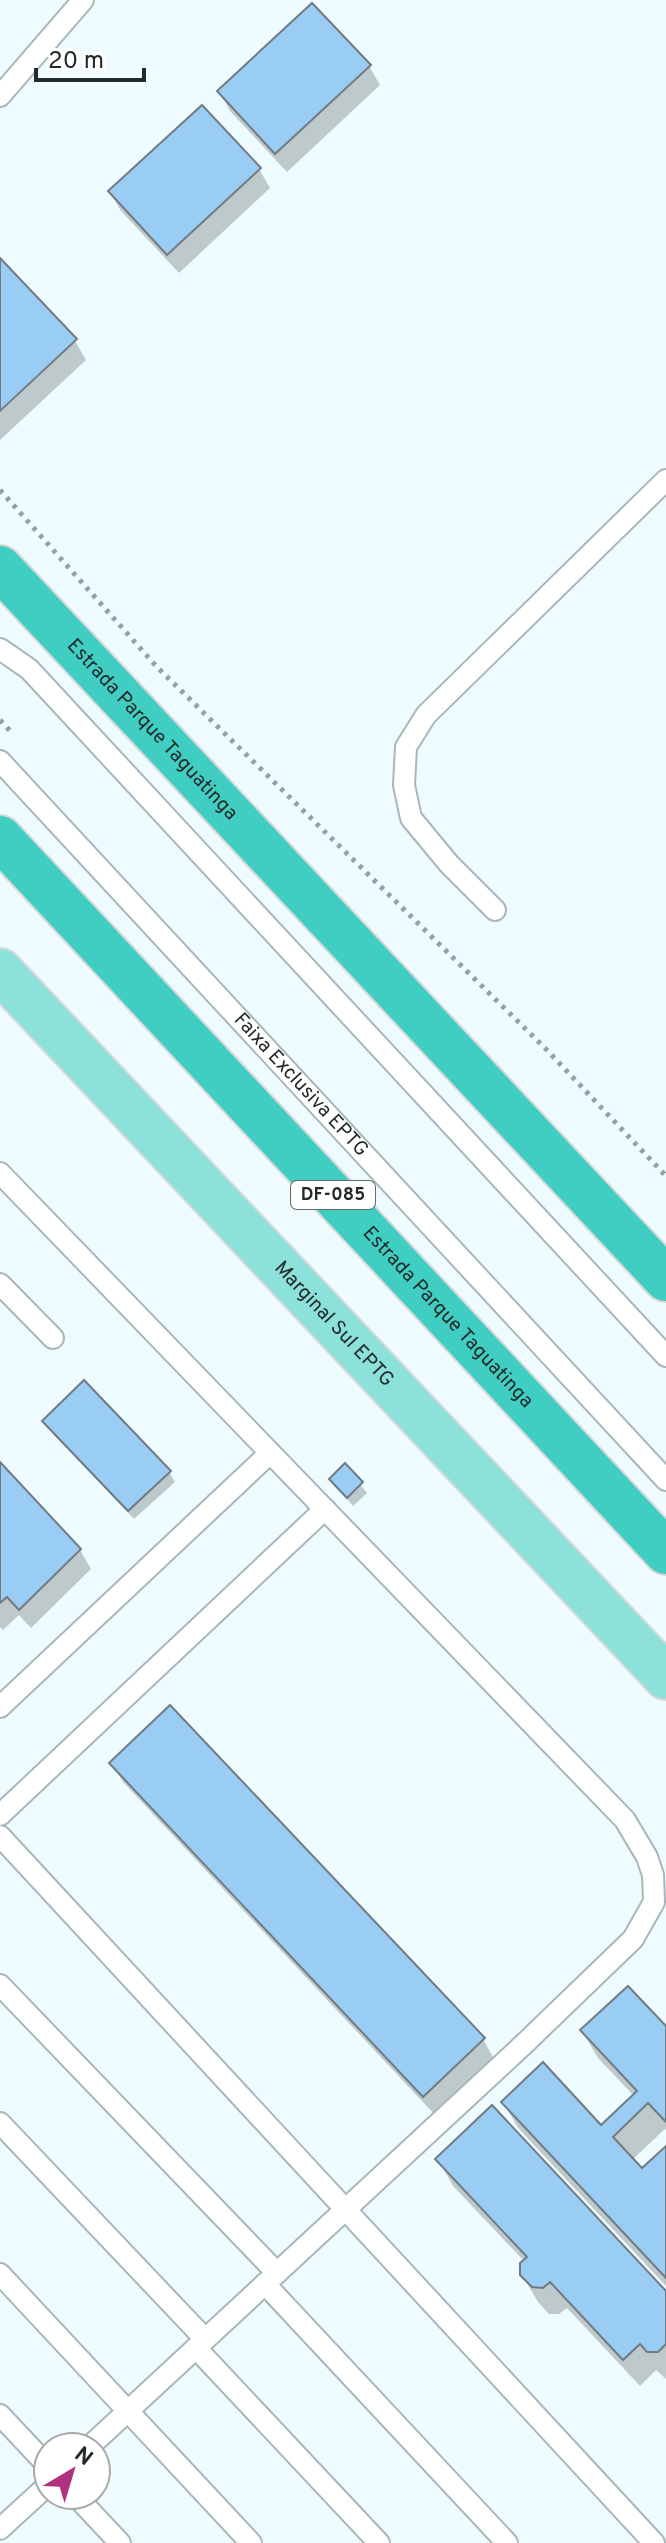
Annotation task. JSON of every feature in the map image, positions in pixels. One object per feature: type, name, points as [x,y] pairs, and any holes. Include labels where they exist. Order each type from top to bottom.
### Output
[{"type":"highway","name":"Estrada Parque Taguatinga","points":[[0,568],[666,1279]]},
{"type":"highway","name":"Estrada Parque Taguatinga","points":[[0,838],[666,1552]]},
{"type":"main road","name":"Marginal Sul EPTG","points":[[0,971],[666,1677]]},
{"type":"lane","points":[[0,96],[83,0]]},
{"type":"lane","points":[[495,910],[449,864],[411,818],[404,785],[406,747],[426,715],[666,480]]},
{"type":"lane","points":[[0,649],[29,669],[666,1356]]},
{"type":"lane","name":"Faixa Exclusiva EPTG","points":[[0,761],[666,1480]]},
{"type":"lane","points":[[0,1173],[625,1820],[647,1857],[653,1875],[654,1902],[633,1939],[106,2431]]},
{"type":"lane","points":[[0,1284],[53,1338]]},
{"type":"lane","points":[[0,1707],[270,1453]]},
{"type":"lane","points":[[0,1815],[325,1509]]},
{"type":"lane","points":[[0,1836],[654,2543]]},
{"type":"lane","points":[[0,1985],[271,2278],[507,2543]]},
{"type":"lane","points":[[0,2123],[379,2543]]},
{"type":"lane","points":[[0,2274],[251,2543]]},
{"type":"lane","points":[[0,2415],[32,2449]]},
{"type":"lane","points":[[0,2529],[32,2500]]},
{"type":"lane","points":[[90,2511],[120,2543]]},
{"type":"path","points":[[0,490],[156,666],[544,1047],[666,1176]]},
{"type":"building","points":[[312,3],[371,65],[275,154],[217,91]]},
{"type":"building","points":[[202,105],[261,168],[167,255],[108,191]]},
{"type":"building","points":[[0,258],[77,339],[0,411]]},
{"type":"building","points":[[84,1380],[171,1471],[128,1511],[42,1421]]},
{"type":"building","points":[[0,1462],[81,1549],[19,1610],[7,1597],[0,1603]]},
{"type":"building","points":[[345,1463],[363,1482],[347,1498],[329,1479]]},
{"type":"building","points":[[170,1705],[485,2038],[423,2097],[109,1763]]},
{"type":"building","points":[[628,1986],[666,2026],[666,2122],[648,2103],[613,2137],[642,2168],[666,2146],[666,2278],[501,2102],[543,2062],[601,2125],[637,2091],[580,2030]]},
{"type":"building","points":[[492,2105],[666,2291],[666,2344],[658,2352],[647,2352],[640,2344],[623,2360],[550,2282],[543,2288],[532,2287],[520,2275],[520,2263],[527,2257],[435,2159]]}]
